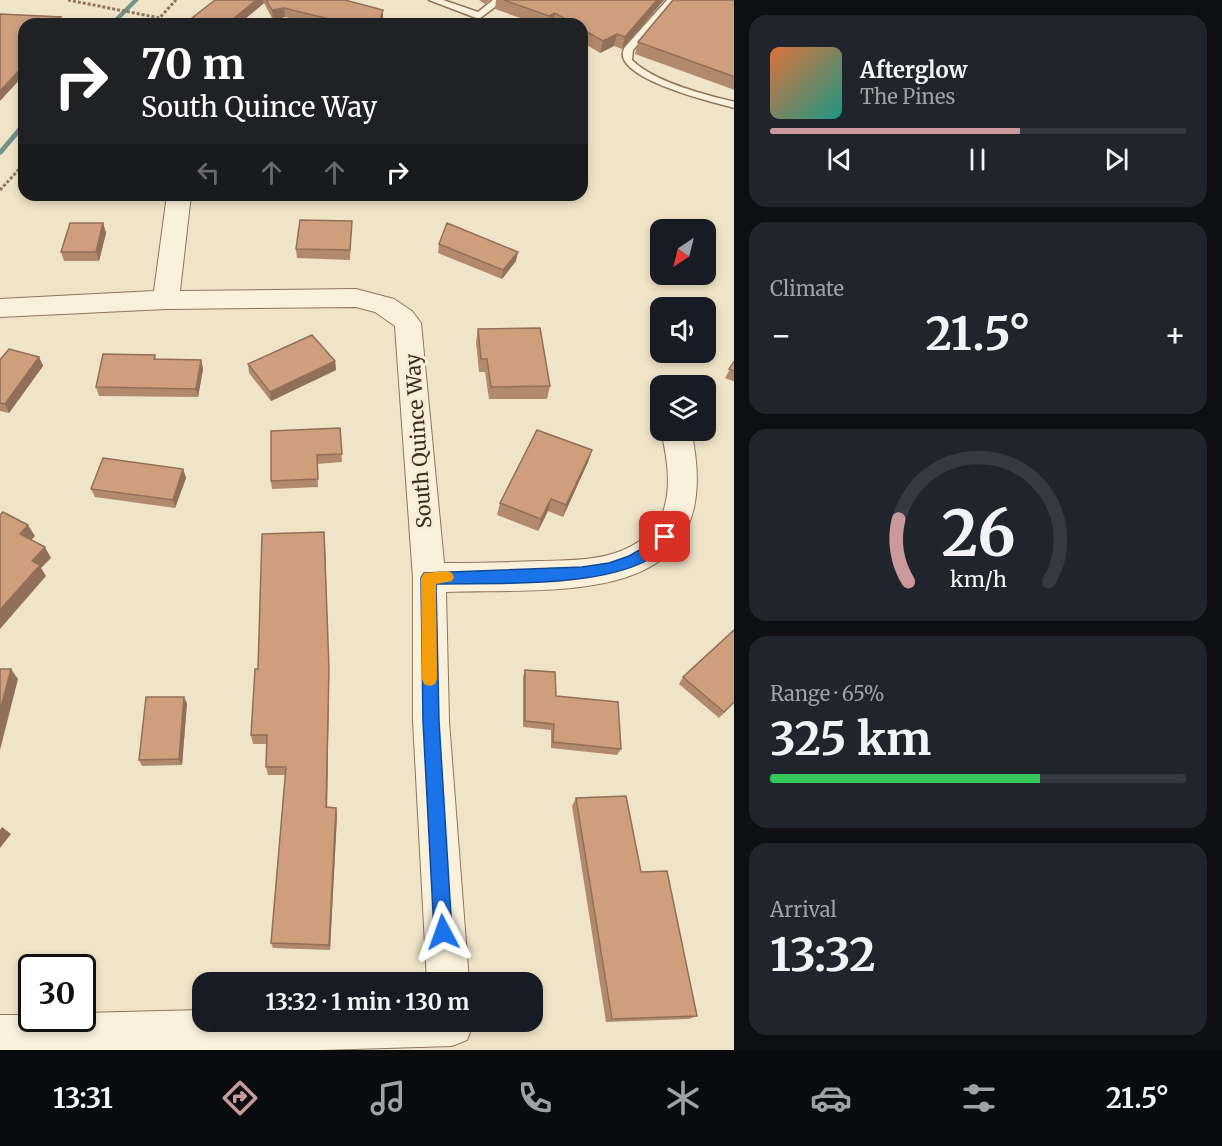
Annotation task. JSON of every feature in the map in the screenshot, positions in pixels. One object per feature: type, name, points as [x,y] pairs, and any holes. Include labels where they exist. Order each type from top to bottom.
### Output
[{"type":"street","points":[[0,308],[165,300],[178,201]]},
{"type":"street","name":"South Quince Way","points":[[165,300],[356,298],[376,301],[394,309],[408,323],[429,578],[431,721],[447,972]]},
{"type":"street","points":[[429,578],[582,573],[609,569],[633,561],[650,551],[665,537],[677,519],[683,501],[685,476],[678,441]]},
{"type":"street","points":[[0,1037],[453,1032]]},
{"type":"lane","points":[[434,0],[479,16],[499,0]]},
{"type":"lane","points":[[672,0],[632,44],[627,55],[628,61],[637,70],[652,77],[734,105]]},
{"type":"path","points":[[68,0],[160,18],[176,0]]},
{"type":"path","points":[[0,190],[18,170]]},
{"type":"building","points":[[215,0],[256,0],[234,18],[192,18]]},
{"type":"building","points":[[266,0],[345,0],[383,10],[381,18],[325,18],[284,8],[272,10]]},
{"type":"building","points":[[504,0],[657,0],[625,37],[617,34],[603,41],[588,32],[588,18],[564,18],[555,13],[549,16]]},
{"type":"building","points":[[673,0],[734,0],[734,77],[638,42]]},
{"type":"building","points":[[0,14],[61,17],[18,18],[18,72],[0,91]]},
{"type":"building","points":[[300,220],[352,221],[350,250],[296,249]]},
{"type":"building","points":[[70,223],[103,223],[96,252],[61,252]]},
{"type":"building","points":[[447,223],[518,252],[503,270],[439,244]]},
{"type":"building","points":[[540,328],[550,386],[491,387],[487,359],[481,359],[478,329]]},
{"type":"building","points":[[312,335],[335,361],[270,392],[248,364]]},
{"type":"building","points":[[9,349],[39,357],[5,404],[0,403],[0,360]]},
{"type":"building","points":[[103,354],[155,355],[154,359],[201,360],[196,389],[96,387]]},
{"type":"building","points":[[734,362],[734,371],[729,369]]},
{"type":"building","points":[[340,428],[342,454],[317,455],[318,479],[271,481],[271,431]]},
{"type":"building","points":[[537,430],[592,450],[566,505],[551,499],[541,519],[500,503]]},
{"type":"building","points":[[103,458],[183,469],[173,500],[91,489]]},
{"type":"building","points":[[3,512],[28,525],[20,534],[45,547],[32,561],[40,565],[0,610],[0,515]]},
{"type":"building","points":[[324,532],[329,669],[326,807],[336,808],[329,945],[271,943],[286,767],[266,767],[267,735],[251,735],[255,669],[258,669],[262,534]]},
{"type":"building","points":[[734,630],[734,702],[724,712],[683,677]]},
{"type":"building","points":[[0,669],[11,669],[0,711]]},
{"type":"building","points":[[525,670],[555,672],[556,696],[618,702],[621,749],[553,742],[554,724],[525,721]]},
{"type":"building","points":[[146,697],[184,697],[179,759],[139,760]]},
{"type":"building","points":[[626,796],[641,872],[667,871],[697,1016],[612,1019],[576,798]]},
{"type":"waterway","points":[[118,18],[136,0]]},
{"type":"waterway","points":[[0,153],[18,131]]},
{"type":"slow traffic","points":[[430,679],[429,578],[447,577]]},
{"type":"route","points":[[443,932],[431,721],[429,578],[582,573],[609,569],[633,561],[650,551],[665,537]]}]
